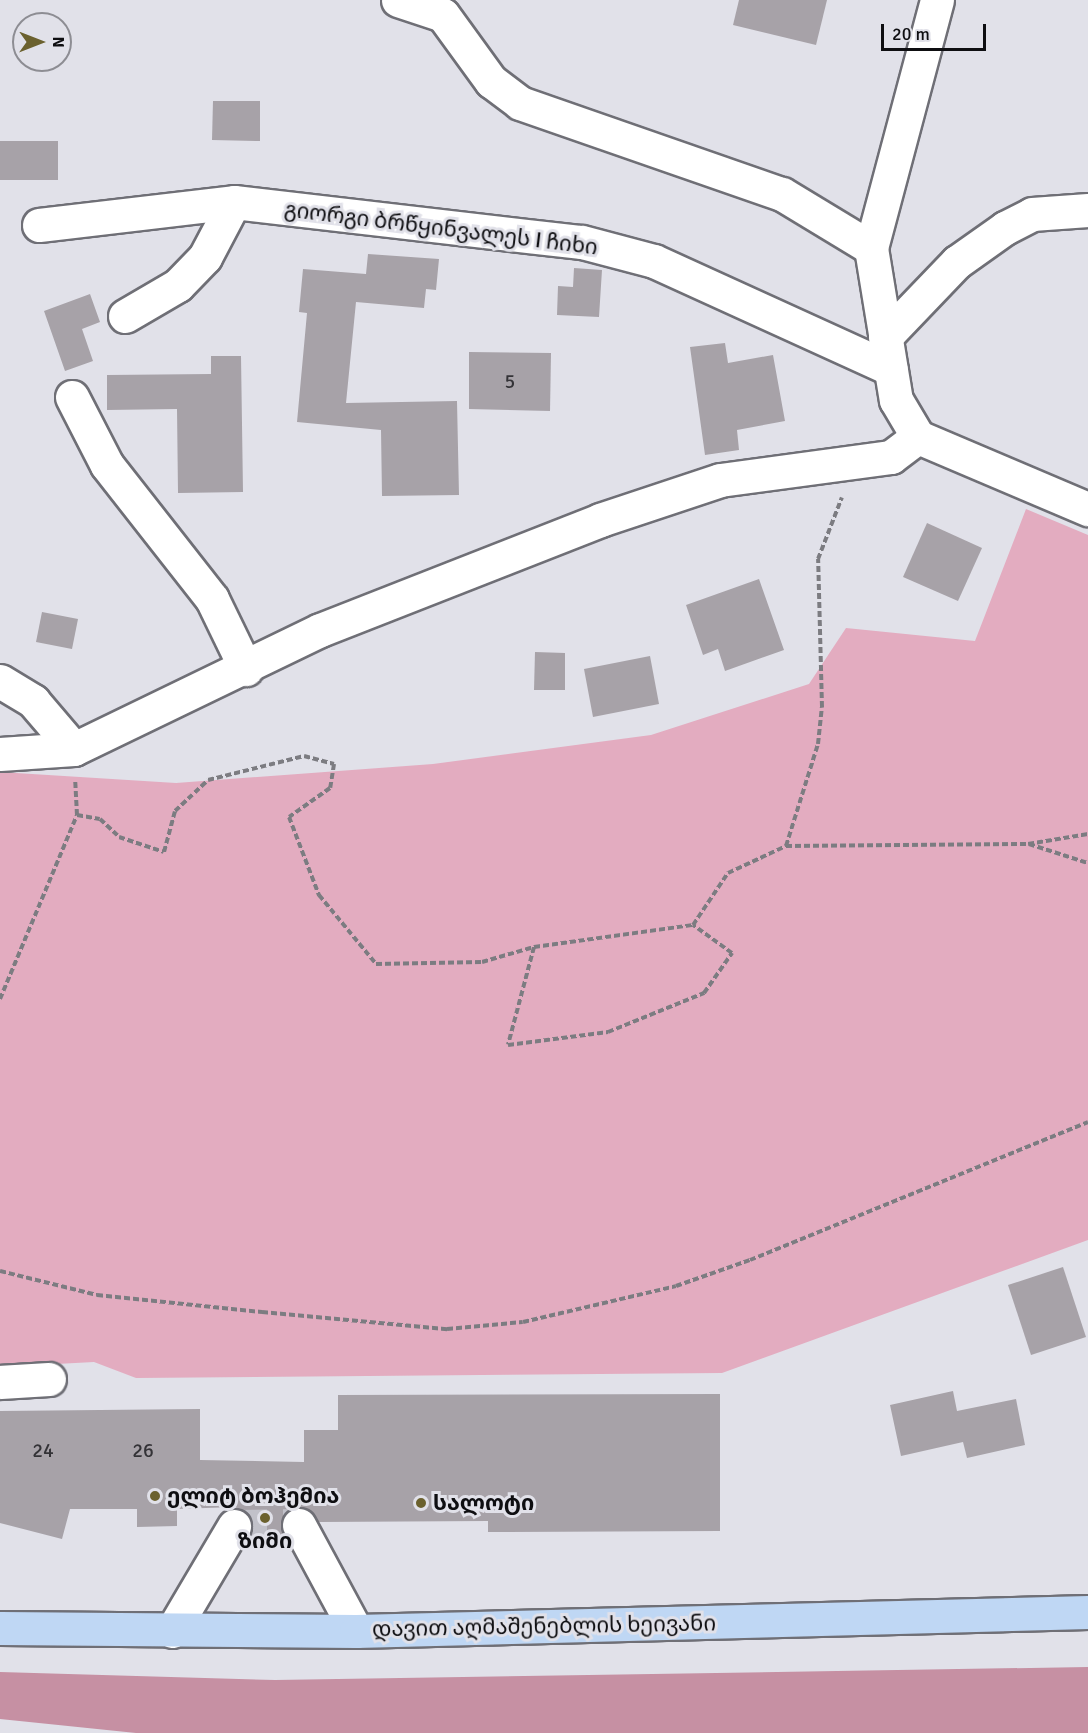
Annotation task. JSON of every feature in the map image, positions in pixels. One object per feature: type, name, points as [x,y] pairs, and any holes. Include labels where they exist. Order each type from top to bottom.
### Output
[{"type":"highway","name":"დავით აღმაშენებლის ხეივანი","points":[[0,1628],[356,1631],[1088,1612]]},
{"type":"street","points":[[398,0],[443,15],[491,81],[520,103],[782,194],[871,248]]},
{"type":"street","points":[[937,0],[871,248],[896,400],[918,437],[1088,509]]},
{"type":"street","points":[[125,316],[178,285],[205,257],[234,202]]},
{"type":"street","name":"გიორგი ბრწყინვალეს I ჩიხი","points":[[39,225],[234,202],[582,242],[654,261],[891,369]]},
{"type":"street","points":[[885,337],[957,262],[1005,228],[1032,214],[1088,210]]},
{"type":"street","points":[[72,397],[107,465],[212,599],[246,669]]},
{"type":"street","points":[[0,754],[74,749],[246,669],[320,630],[622,512],[720,480],[891,457],[918,437]]},
{"type":"street","points":[[0,681],[33,701],[74,749]]},
{"type":"street","points":[[0,1382],[49,1379]]},
{"type":"street","points":[[299,1525],[356,1631]]},
{"type":"street","points":[[172,1631],[234,1526]]},
{"type":"path","points":[[786,846],[807,793],[822,707],[818,559],[853,462]]},
{"type":"path","points":[[0,999],[77,815],[74,749]]},
{"type":"path","points":[[77,815],[100,819],[119,837],[164,852],[175,811],[208,780],[304,756],[334,764],[330,788],[289,817],[319,896],[376,964],[482,962],[534,947],[693,925],[732,953],[704,993],[608,1032],[508,1045],[534,947]]},
{"type":"path","points":[[693,925],[728,873],[786,846],[1028,844],[1088,834]]},
{"type":"path","points":[[1028,844],[1088,863]]},
{"type":"path","points":[[0,1271],[97,1294],[262,1312],[447,1329],[523,1322],[676,1286],[750,1260],[1088,1122]]},
{"type":"shaded area","points":[[1026,509],[1088,535],[1088,1240],[722,1373],[136,1378],[94,1362],[0,1367],[0,772],[176,783],[433,764],[651,735],[809,684],[846,628],[975,641]]},
{"type":"shaded area","points":[[1088,1667],[1088,1733],[136,1733],[0,1719],[0,1672],[275,1680]]},
{"type":"building","points":[[739,0],[827,0],[816,45],[733,25]]},
{"type":"building","points":[[213,101],[260,101],[260,141],[212,140]]},
{"type":"building","points":[[0,141],[58,141],[58,180],[0,180]]},
{"type":"building","points":[[368,254],[439,259],[436,290],[426,289],[424,308],[356,302],[346,403],[457,401],[459,495],[382,496],[381,430],[297,422],[307,313],[299,312],[303,269],[366,274]]},
{"type":"building","points":[[574,268],[602,270],[599,317],[557,315],[558,286],[573,287]]},
{"type":"building","points":[[90,294],[100,322],[82,329],[93,361],[65,371],[44,311]]},
{"type":"building","points":[[725,343],[728,363],[773,355],[785,421],[737,430],[739,450],[705,455],[690,347]]},
{"type":"building","points":[[469,352],[551,353],[550,411],[469,409]]},
{"type":"building","points":[[211,356],[241,356],[243,492],[178,493],[177,409],[107,410],[107,375],[211,374]]},
{"type":"building","points":[[927,523],[982,548],[958,601],[903,577]]},
{"type":"building","points":[[759,579],[784,650],[725,671],[718,649],[703,655],[686,605]]},
{"type":"building","points":[[42,612],[78,619],[72,649],[36,642]]},
{"type":"building","points":[[535,652],[565,653],[565,690],[534,690]]},
{"type":"building","points":[[650,656],[659,704],[593,717],[584,669]]},
{"type":"building","points":[[1063,1267],[1086,1337],[1031,1355],[1008,1285]]},
{"type":"building","points":[[953,1391],[957,1411],[1016,1399],[1025,1445],[967,1458],[963,1442],[901,1456],[890,1405]]},
{"type":"building","points":[[720,1394],[720,1531],[488,1532],[488,1521],[319,1522],[299,1506],[283,1516],[287,1541],[247,1541],[251,1517],[235,1507],[177,1509],[177,1526],[137,1527],[137,1509],[70,1509],[62,1539],[0,1523],[0,1411],[200,1409],[200,1460],[304,1462],[304,1430],[338,1430],[338,1395]]},
{"type":"tunnel","points":[[234,1526],[299,1525]]},
{"type":"place","name":"ელიტ ბოჰემია","points":[[155,1496]]},
{"type":"place","name":"სალოტი","points":[[421,1503]]},
{"type":"place","name":"ზიმი","points":[[265,1518]]}]
